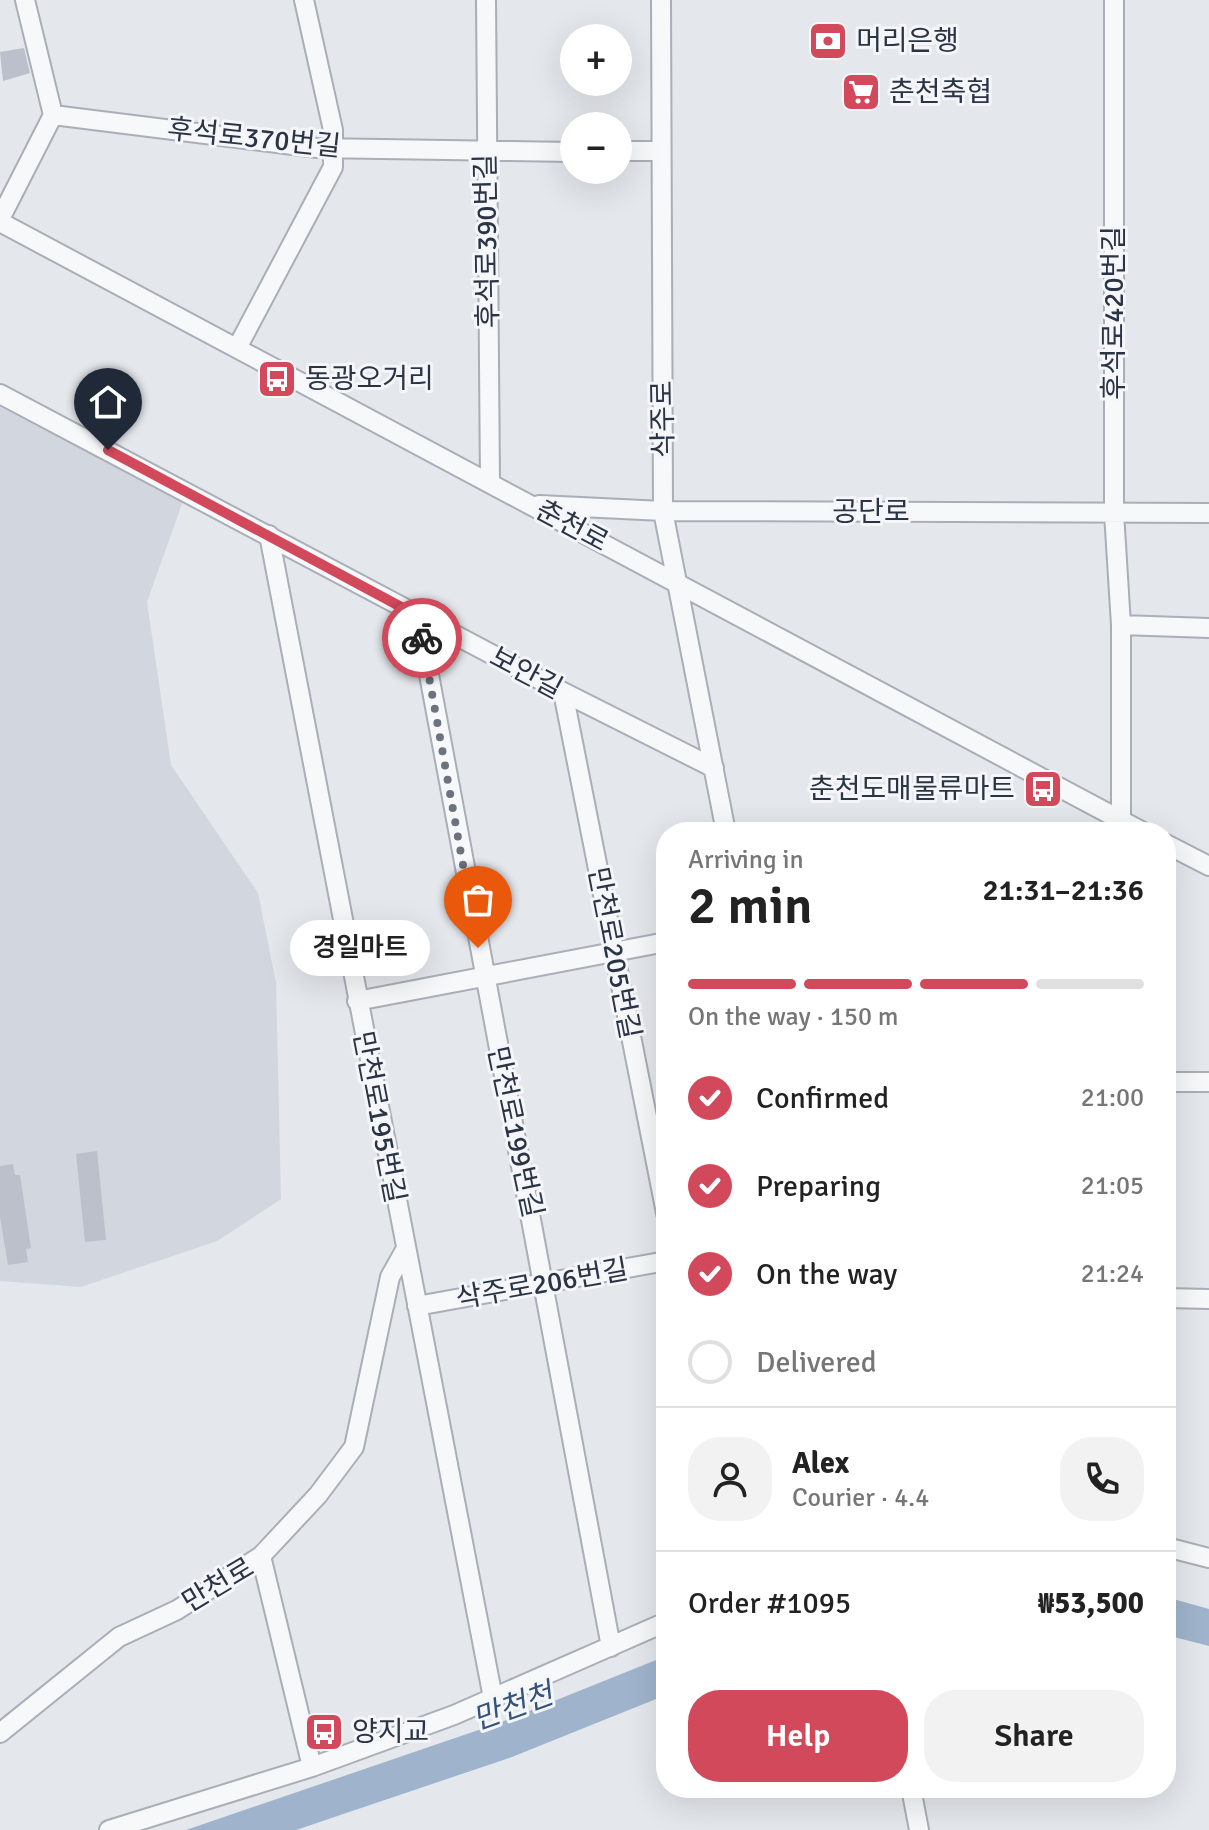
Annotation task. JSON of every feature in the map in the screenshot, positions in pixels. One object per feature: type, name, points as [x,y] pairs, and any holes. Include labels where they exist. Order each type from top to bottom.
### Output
[{"type":"street","points":[[0,220],[53,115],[25,0]]},
{"type":"street","points":[[237,348],[333,167],[334,149],[304,0]]},
{"type":"street","name":"후석로390번길","points":[[486,0],[490,482]]},
{"type":"street","name":"삭주로","points":[[661,0],[663,511],[724,822]]},
{"type":"street","name":"후석로420번길","points":[[1114,0],[1114,513],[1121,625],[1121,822]]},
{"type":"street","name":"후석로370번길","points":[[53,115],[334,149],[560,152]]},
{"type":"street","points":[[632,151],[660,151]]},
{"type":"street","name":"춘천로","points":[[0,220],[677,580],[1114,822]]},
{"type":"street","name":"보안길","points":[[0,394],[563,692],[714,768]]},
{"type":"street","name":"공단로","points":[[532,505],[663,511],[1209,513]]},
{"type":"street","name":"만천로195번길","points":[[269,535],[404,1252],[493,1698]]},
{"type":"street","name":"만천로199번길","points":[[418,616],[484,978],[546,1284],[611,1647]]},
{"type":"street","points":[[1121,625],[1209,628]]},
{"type":"street","name":"만천로205번길","points":[[563,692],[656,1163]]},
{"type":"street","points":[[1176,849],[1209,866]]},
{"type":"street","points":[[357,1001],[656,944]]},
{"type":"street","points":[[1176,1082],[1209,1082]]},
{"type":"street","points":[[261,1556],[318,1495],[354,1447],[390,1277],[404,1252]]},
{"type":"street","name":"삭주로206번길","points":[[417,1306],[656,1263]]},
{"type":"street","points":[[1176,1298],[1209,1299]]},
{"type":"street","points":[[1176,1550],[1209,1558]]},
{"type":"street","name":"만천로","points":[[0,1733],[119,1637],[177,1610],[261,1556],[312,1767]]},
{"type":"street","points":[[109,1830],[312,1767],[493,1698],[656,1627]]},
{"type":"street","points":[[913,1798],[919,1830]]},
{"type":"shaded area","points":[[0,407],[183,501],[147,602],[171,765],[258,893],[276,983],[281,1199],[217,1241],[81,1287],[0,1281]]},
{"type":"water","points":[[1176,1600],[1209,1609],[1209,1646],[1176,1638]]},
{"type":"water","points":[[656,1660],[656,1699],[512,1757],[296,1830],[186,1830],[499,1723]]},
{"type":"building","points":[[24,48],[30,73],[3,81],[0,52]]},
{"type":"building","points":[[97,1151],[106,1240],[85,1242],[76,1154]]},
{"type":"building","points":[[13,1164],[15,1175],[20,1175],[31,1248],[26,1249],[28,1262],[8,1265],[0,1217],[0,1166]]},
{"type":"way so far","points":[[422,638],[478,948]]},
{"type":"place","name":"머리은행","points":[[828,41]]},
{"type":"place","name":"춘천축협","points":[[861,92]]},
{"type":"place","name":"동광오거리","points":[[277,379]]},
{"type":"place","name":"춘천도매물류마트","points":[[1043,789]]},
{"type":"place","name":"경일마트","points":[[478,948]]},
{"type":"place","name":"양지교","points":[[324,1732]]},
{"type":"route","points":[[108,450],[418,616],[422,638]]},
{"type":"water label","name":"만천천","points":[[513,1707]]}]
